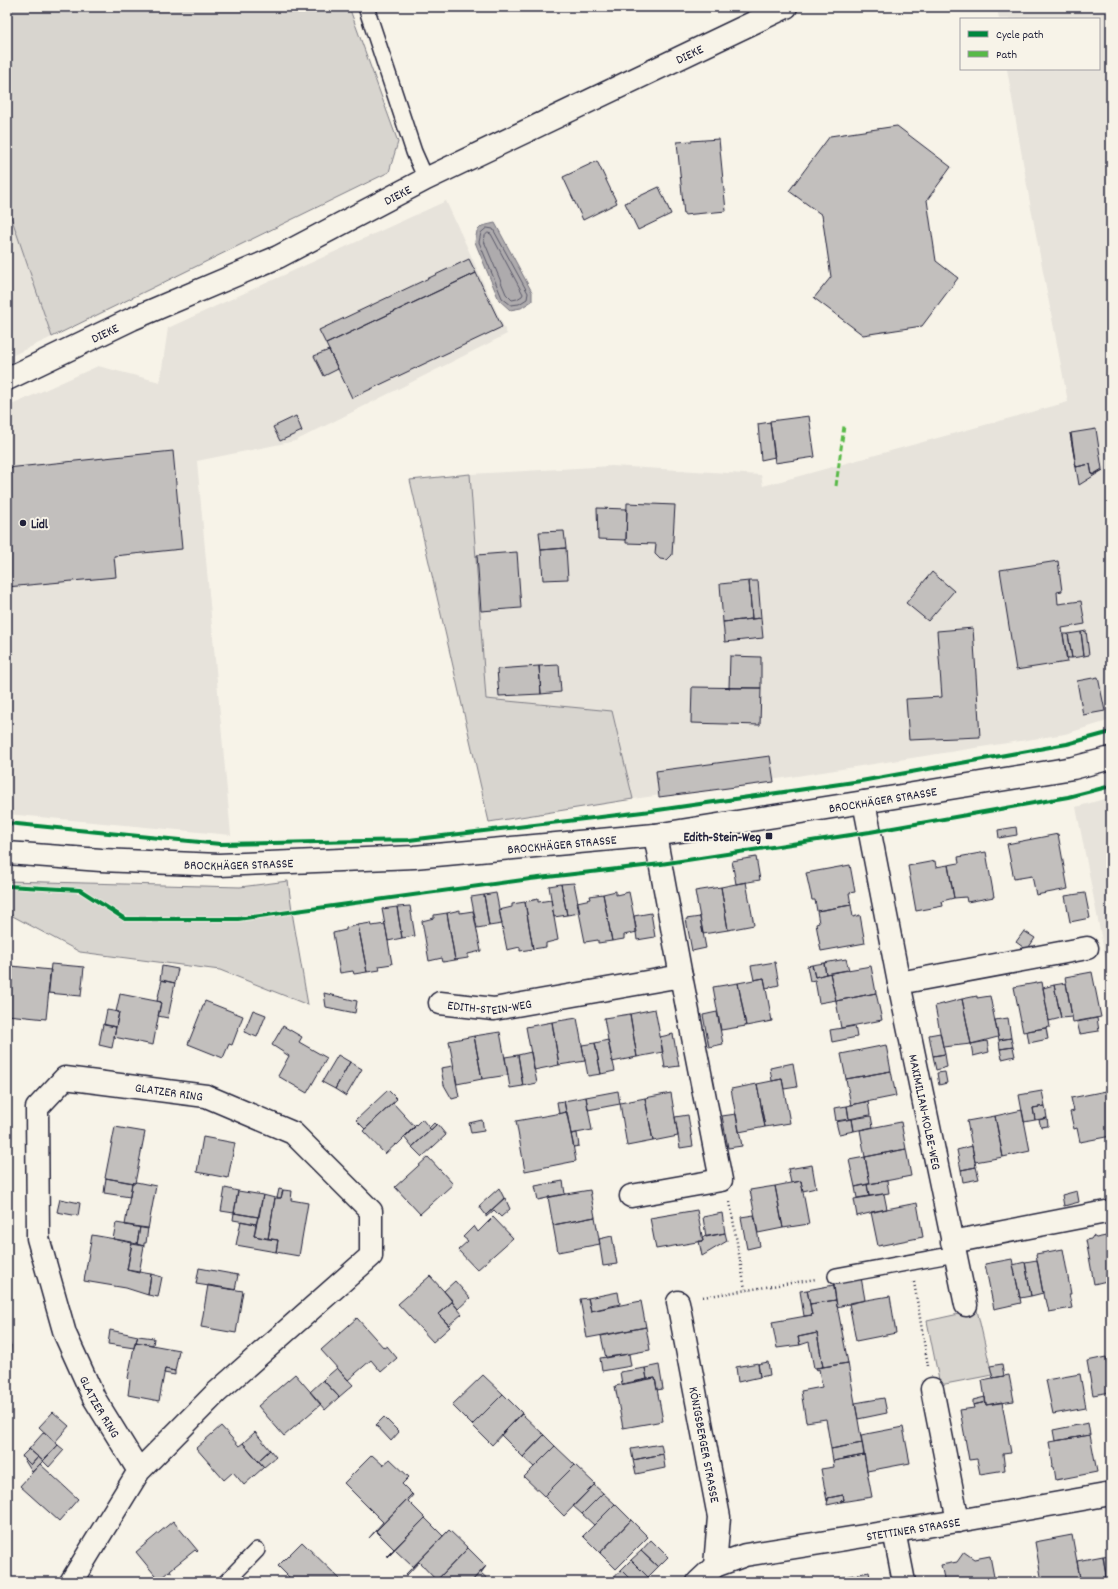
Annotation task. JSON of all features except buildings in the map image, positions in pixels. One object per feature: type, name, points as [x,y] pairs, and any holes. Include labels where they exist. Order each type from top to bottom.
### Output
[{"type":"street","name":"DIEKE","points":[[7,379],[132,319],[278,257],[426,179],[786,7]]},
{"type":"street","name":"BROCKHÄGER STRASSE","points":[[7,853],[100,860],[219,865],[414,857],[655,834],[1073,768],[1111,758]]},
{"type":"street","name":"MAXIMILIAN-KOLBE-WEG","points":[[864,802],[898,983],[966,1305]]},
{"type":"street","points":[[631,1196],[720,1180],[655,834]]},
{"type":"street","points":[[898,983],[1086,948]]},
{"type":"street","name":"EDITH-STEIN-WEG","points":[[440,1003],[494,1009],[681,976]]},
{"type":"street","name":"GLATZER RING","points":[[71,1582],[139,1471],[216,1393],[371,1256],[371,1211],[293,1133],[206,1096],[65,1078],[36,1108],[38,1238],[65,1334],[94,1398],[139,1471]]},
{"type":"street","points":[[953,1248],[1111,1211]]},
{"type":"street","name":"KÖNIGSBERGER STRASSE","points":[[678,1302],[719,1517],[715,1566]]},
{"type":"street","points":[[932,1389],[958,1521]]},
{"type":"street","name":"STETTINER STRASSE","points":[[715,1566],[745,1554],[958,1521],[1111,1494]]},
{"type":"street","points":[[894,1531],[904,1582]]},
{"type":"street","points":[[698,1582],[715,1566]]},
{"type":"lane","points":[[366,7],[414,152],[426,179]]},
{"type":"lane","points":[[836,1276],[910,1262],[953,1248]]},
{"type":"lane","points":[[226,1582],[257,1550]]},
{"type":"path","points":[[720,1180],[728,1193],[745,1289]]},
{"type":"path","points":[[910,1262],[932,1389]]},
{"type":"path","points":[[678,1302],[745,1289],[836,1276]]},
{"type":"shaded area","points":[[7,7],[349,7],[398,142],[389,172],[52,337],[7,205]]},
{"type":"shaded area","points":[[997,7],[1111,7],[1111,720],[1065,734],[784,778],[633,799],[611,711],[486,699],[470,474],[612,466],[761,475],[763,486],[1068,402],[1030,203],[1007,70],[1100,70],[1100,18],[999,18]]},
{"type":"shaded area","points":[[446,201],[507,334],[295,441],[197,461],[231,835],[7,814],[7,407],[98,366],[160,382],[168,328]]},
{"type":"shaded area","points":[[7,205],[52,337],[7,358]]},
{"type":"shaded area","points":[[470,474],[486,699],[612,711],[633,799],[489,822],[410,480]]},
{"type":"shaded area","points":[[1111,797],[1111,987],[1076,807]]},
{"type":"shaded area","points":[[7,881],[240,887],[288,881],[308,1005],[220,970],[80,952],[7,913]]},
{"type":"shaded area","points":[[977,1310],[992,1375],[940,1385],[927,1321]]},
{"type":"water","points":[[495,223],[532,292],[532,301],[521,308],[510,310],[499,300],[475,242],[477,231],[482,226]]},
{"type":"marked path","points":[[836,486],[844,426]]},
{"type":"cycle path","points":[[7,823],[220,844],[409,840],[651,811],[861,781],[1067,744],[1111,732]]},
{"type":"cycle path","points":[[7,886],[80,890],[125,919],[238,919],[530,879],[661,864],[870,832],[1068,797],[1111,786]]},
{"type":"place","name":"Lidl","points":[[23,523]]},
{"type":"place","name":"Edith-Stein-Weg","points":[[769,836]]}]
